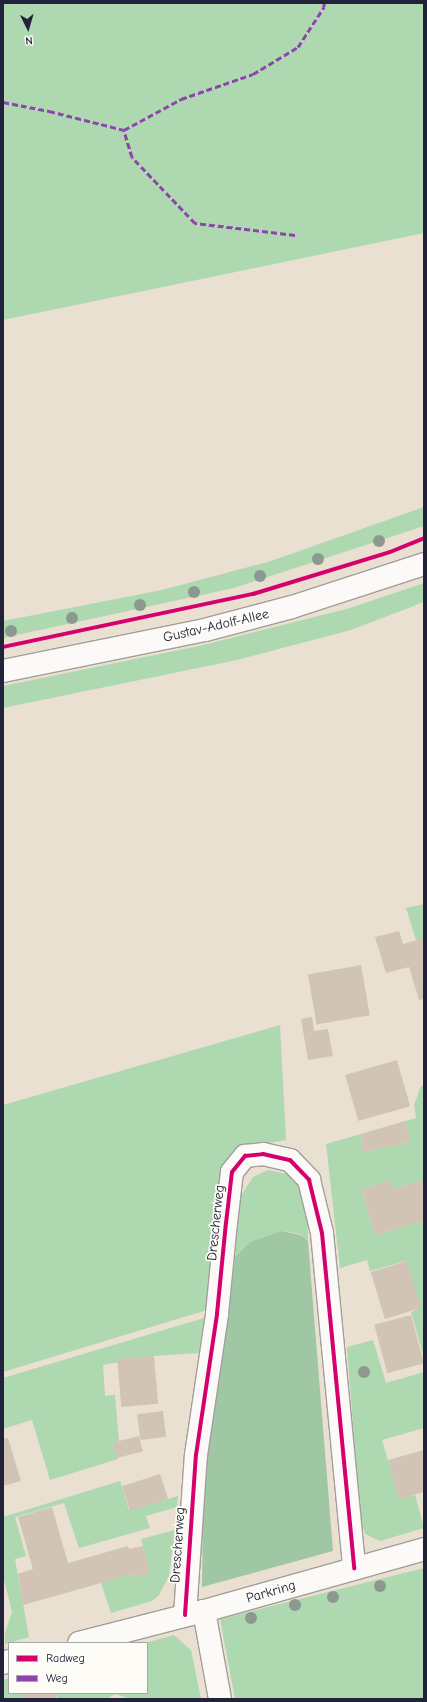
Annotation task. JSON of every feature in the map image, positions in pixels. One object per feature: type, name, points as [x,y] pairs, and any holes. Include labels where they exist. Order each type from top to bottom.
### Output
[{"type":"street","name":"Gustav-Adolf-Allee","points":[[3,671],[205,630],[292,607],[424,564]]},
{"type":"street","name":"Drescherweg","points":[[195,1613],[196,1455],[217,1314],[232,1172],[245,1156],[263,1154],[290,1160],[309,1180],[322,1233],[354,1568]]},
{"type":"street","name":"Parkring","points":[[83,1642],[195,1613],[424,1549]]},
{"type":"street","points":[[195,1613],[220,1699]]},
{"type":"green space","points":[[3,3],[424,3],[424,233],[3,320]]},
{"type":"green space","points":[[424,507],[424,526],[234,588],[3,638],[3,621],[162,590],[271,561]]},
{"type":"green space","points":[[424,583],[424,602],[351,630],[237,660],[3,708],[3,686],[199,646],[350,608]]},
{"type":"green space","points":[[424,904],[424,938],[416,940],[406,908]]},
{"type":"green space","points":[[280,1025],[286,1140],[253,1146],[233,1155],[207,1310],[3,1372],[3,1105]]},
{"type":"green space","points":[[421,1086],[424,1086],[424,1180],[393,1189],[390,1181],[362,1189],[375,1235],[424,1221],[424,1358],[411,1312],[420,1308],[406,1261],[370,1271],[367,1260],[340,1268],[326,1144],[361,1134],[363,1152],[410,1142],[405,1121],[416,1118],[414,1105]]},
{"type":"green space","points":[[268,1170],[287,1174],[301,1186],[307,1211],[308,1241],[301,1234],[281,1231],[250,1242],[235,1257],[240,1197],[253,1177]]},
{"type":"green space","points":[[281,1231],[301,1235],[308,1241],[333,1551],[202,1587],[203,1483],[228,1322],[235,1257],[250,1242]]},
{"type":"green space","points":[[204,1318],[199,1353],[154,1356],[103,1365],[105,1396],[115,1395],[119,1442],[114,1443],[118,1459],[50,1480],[32,1420],[3,1429],[3,1378]]},
{"type":"green space","points":[[373,1340],[386,1383],[424,1372],[424,1428],[382,1440],[399,1498],[415,1495],[424,1528],[380,1541],[365,1534],[360,1517],[347,1347]]},
{"type":"green space","points":[[120,1481],[129,1510],[178,1496],[177,1507],[146,1516],[150,1528],[79,1548],[64,1503],[15,1517],[26,1556],[15,1559],[29,1637],[5,1644],[5,1633],[12,1612],[3,1575],[3,1517]]},
{"type":"green space","points":[[175,1530],[169,1576],[159,1595],[152,1601],[111,1613],[101,1583],[133,1574],[134,1577],[150,1573],[141,1539]]},
{"type":"green space","points":[[424,1568],[424,1699],[235,1699],[220,1619]]},
{"type":"green space","points":[[174,1635],[191,1650],[201,1699],[130,1699],[115,1694],[148,1694],[148,1642]]},
{"type":"green space","points":[[8,1678],[8,1694],[21,1694],[23,1699],[3,1699],[3,1680]]},
{"type":"green space","points":[[56,1694],[115,1694],[107,1699],[57,1699]]},
{"type":"building","points":[[399,931],[403,944],[424,938],[424,999],[419,1000],[409,967],[386,973],[375,937]]},
{"type":"building","points":[[361,965],[370,1015],[317,1025],[308,974]]},
{"type":"building","points":[[312,1017],[314,1031],[328,1029],[333,1056],[308,1060],[301,1019]]},
{"type":"building","points":[[397,1060],[410,1106],[358,1121],[345,1075]]},
{"type":"building","points":[[405,1121],[410,1142],[363,1152],[361,1134]]},
{"type":"building","points":[[424,1180],[424,1221],[375,1235],[362,1189],[390,1181],[393,1189]]},
{"type":"building","points":[[407,1261],[421,1308],[385,1319],[371,1272]]},
{"type":"building","points":[[411,1315],[424,1363],[387,1373],[374,1325]]},
{"type":"building","points":[[154,1356],[158,1404],[121,1407],[117,1359]]},
{"type":"building","points":[[163,1411],[166,1437],[140,1440],[137,1414]]},
{"type":"building","points":[[139,1436],[143,1452],[117,1458],[113,1443]]},
{"type":"building","points":[[8,1438],[21,1481],[3,1486],[3,1439]]},
{"type":"building","points":[[424,1450],[424,1492],[399,1499],[388,1460]]},
{"type":"building","points":[[160,1474],[168,1499],[130,1511],[122,1486]]},
{"type":"building","points":[[52,1507],[68,1563],[128,1546],[129,1549],[143,1546],[150,1573],[134,1577],[133,1574],[23,1605],[18,1574],[33,1569],[18,1517]]},
{"type":"building","points":[[21,1694],[56,1694],[56,1699],[21,1699]]},
{"type":"marked path","points":[[295,235],[195,223],[132,157],[124,130],[181,99],[253,74],[298,47],[324,7],[324,3]]},
{"type":"marked path","points":[[3,102],[49,111],[124,130]]},
{"type":"cycle path","points":[[3,647],[253,594],[390,552],[424,538]]},
{"type":"cycle path","points":[[185,1615],[196,1455],[217,1314],[232,1172],[245,1156],[263,1154],[290,1160],[309,1180],[322,1233],[354,1568]]}]
